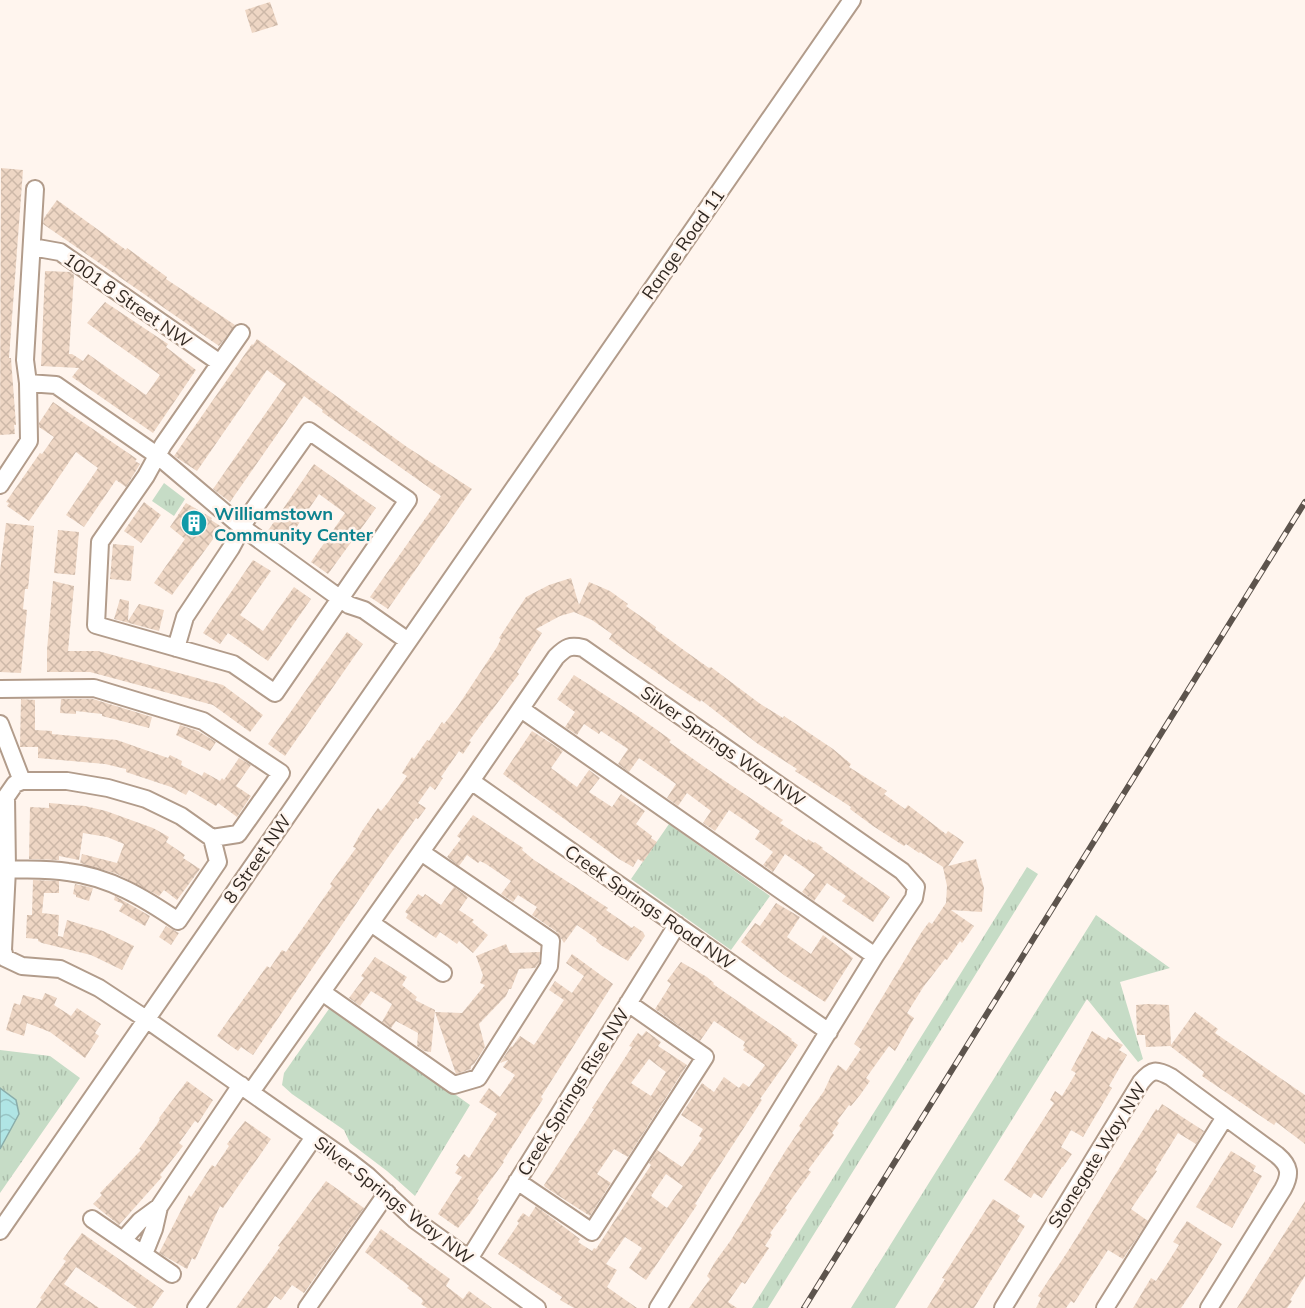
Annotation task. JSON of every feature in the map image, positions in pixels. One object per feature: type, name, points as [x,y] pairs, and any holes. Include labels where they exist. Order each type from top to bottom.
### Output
[{"type":"street","name":"Range Road 11","points":[[514,488],[852,0]]},
{"type":"street","points":[[0,485],[29,441],[28,383],[25,360],[35,189]]},
{"type":"street","name":"1001 8 Street NW","points":[[32,247],[60,252],[220,363]]},
{"type":"street","points":[[176,648],[185,616],[231,548],[246,520],[309,430],[408,500],[345,602],[275,693],[232,664],[176,648],[96,625],[100,542],[159,456],[163,445],[241,333]]},
{"type":"street","points":[[28,383],[56,384],[159,456],[243,528],[345,602],[359,617],[405,645]]},
{"type":"street","name":"8 Street NW","points":[[0,1231],[514,488]]},
{"type":"street","name":"Silver Springs Way NW","points":[[123,1240],[140,1221],[159,1207],[246,1089],[322,992],[556,657],[572,645],[592,653],[902,871],[916,887],[914,898],[875,956],[658,1308]]},
{"type":"street","points":[[0,689],[94,688],[203,721],[281,773],[238,834],[212,838]]},
{"type":"street","points":[[520,709],[875,956]]},
{"type":"street","points":[[0,724],[22,781]]},
{"type":"street","points":[[22,781],[67,781],[108,788],[146,799],[181,816],[212,838],[218,862],[178,921],[135,893],[103,880],[69,872],[7,869],[6,797],[15,784],[22,781]]},
{"type":"street","name":"Creek Springs Road NW","points":[[471,781],[829,1032]]},
{"type":"street","points":[[322,992],[454,1085],[478,1078],[549,966],[551,941],[421,852]]},
{"type":"street","name":"Silver Springs Way NW","points":[[7,869],[3,950],[5,958],[22,966],[60,969],[77,976],[146,1018],[363,1172],[415,1220],[537,1308]]},
{"type":"street","points":[[371,923],[443,974]]},
{"type":"street","name":"Creek Springs Rise NW","points":[[469,1259],[677,925]]},
{"type":"street","points":[[518,1181],[592,1232],[705,1057],[628,1003]]},
{"type":"street","name":"Stonegate Way NW","points":[[1003,1308],[1148,1074],[1154,1071],[1162,1072],[1284,1160],[1289,1178],[1209,1308]]},
{"type":"street","points":[[1105,1308],[1225,1116]]},
{"type":"street","points":[[196,1308],[314,1137]]},
{"type":"street","points":[[307,1308],[387,1193]]},
{"type":"street","name":"Silver Springs Way NW","points":[[144,1254],[154,1229],[159,1207]]},
{"type":"street","points":[[93,1219],[172,1274]]},
{"type":"green space","points":[[164,483],[185,499],[174,516],[152,501]]},
{"type":"green space","points":[[669,824],[770,896],[731,950],[631,879]]},
{"type":"green space","points":[[1027,867],[1038,874],[768,1308],[752,1308]]},
{"type":"green space","points":[[1096,915],[1170,968],[1120,982],[1143,1059],[1138,1062],[1087,999],[895,1308],[851,1308]]},
{"type":"green space","points":[[331,1006],[470,1105],[415,1196],[350,1143],[344,1130],[282,1085],[284,1073]]},
{"type":"green space","points":[[0,1050],[50,1056],[80,1078],[0,1193]]},
{"type":"water","points":[[0,1088],[16,1100],[19,1114],[0,1149]]},
{"type":"building","points":[[270,2],[278,25],[252,33],[245,10]]},
{"type":"building","points":[[1,168],[23,170],[9,358],[11,358],[16,425],[14,425],[15,434],[0,435]]},
{"type":"building","points":[[57,200],[126,250],[127,248],[167,277],[166,279],[235,325],[219,346],[43,224],[44,218]]},
{"type":"building","points":[[45,271],[71,272],[74,275],[69,354],[83,361],[88,354],[146,395],[160,375],[87,323],[105,302],[168,344],[166,347],[196,370],[153,433],[72,377],[79,368],[41,366]]},
{"type":"building","points":[[257,339],[407,447],[472,489],[388,609],[370,597],[441,496],[322,412],[323,410],[304,396],[230,502],[213,489],[286,384],[267,370],[197,471],[174,456]]},
{"type":"building","points":[[53,402],[137,459],[135,461],[140,464],[126,487],[116,480],[84,527],[66,515],[98,468],[76,452],[29,521],[7,506],[9,503],[6,502],[54,437],[39,427],[39,423]]},
{"type":"building","points":[[314,464],[376,508],[328,574],[311,562],[345,513],[319,494],[285,544],[267,532]]},
{"type":"building","points":[[144,502],[161,515],[141,543],[124,531]]},
{"type":"building","points":[[186,503],[212,518],[211,520],[222,527],[172,595],[154,583],[185,539],[170,527]]},
{"type":"building","points":[[6,523],[34,526],[28,589],[25,589],[23,609],[27,610],[21,673],[0,672],[0,571]]},
{"type":"building","points":[[58,530],[79,532],[75,575],[54,573]]},
{"type":"building","points":[[113,544],[134,546],[131,581],[110,579]]},
{"type":"building","points":[[253,560],[271,571],[240,615],[263,631],[294,587],[311,599],[268,661],[228,633],[220,644],[203,633]]},
{"type":"building","points":[[571,578],[579,605],[589,582],[610,591],[685,651],[709,668],[711,667],[759,703],[783,718],[784,716],[833,749],[851,764],[849,767],[887,791],[884,794],[905,809],[908,805],[946,834],[948,831],[964,842],[948,866],[976,859],[984,888],[982,912],[951,910],[974,926],[924,986],[907,1013],[914,1018],[895,1051],[889,1046],[866,1078],[870,1081],[837,1121],[839,1123],[832,1133],[834,1135],[808,1170],[811,1172],[770,1233],[772,1235],[765,1246],[769,1248],[745,1284],[742,1282],[728,1302],[737,1308],[689,1308],[710,1279],[707,1276],[715,1262],[801,1128],[799,1126],[824,1091],[838,1065],[846,1071],[861,1049],[854,1044],[921,933],[929,922],[932,924],[946,903],[947,886],[943,867],[873,826],[850,809],[851,807],[795,771],[797,769],[758,744],[701,700],[700,702],[609,639],[612,634],[592,620],[574,612],[560,616],[536,629],[542,633],[517,672],[519,674],[469,741],[471,742],[463,754],[459,751],[435,790],[430,786],[418,803],[426,808],[418,819],[416,818],[384,863],[253,1055],[241,1047],[238,1051],[217,1036],[267,966],[270,968],[282,950],[286,952],[356,848],[353,847],[362,831],[378,808],[381,811],[407,776],[402,773],[412,757],[414,759],[427,740],[429,741],[442,722],[444,724],[458,706],[497,647],[501,639],[499,638],[526,597],[549,585]]},
{"type":"building","points":[[53,581],[74,586],[68,651],[98,651],[223,685],[263,715],[250,732],[213,705],[90,672],[47,672]]},
{"type":"building","points":[[120,599],[129,601],[128,621],[139,604],[164,610],[159,631],[114,619]]},
{"type":"building","points":[[347,632],[363,644],[285,756],[268,744]]},
{"type":"building","points":[[574,675],[636,715],[671,740],[669,742],[783,820],[780,823],[807,841],[808,839],[815,842],[890,897],[873,922],[842,901],[846,896],[827,883],[814,901],[802,892],[815,875],[785,854],[773,872],[763,865],[773,852],[755,839],[760,831],[729,810],[715,831],[703,823],[711,811],[687,793],[678,806],[667,798],[676,784],[639,758],[629,772],[618,764],[628,749],[601,731],[599,734],[584,724],[577,735],[565,727],[575,712],[557,699]]},
{"type":"building","points":[[21,699],[35,700],[35,730],[52,731],[52,734],[117,740],[168,758],[170,755],[182,761],[181,765],[202,776],[204,772],[220,781],[222,778],[224,780],[239,758],[251,765],[236,786],[251,796],[237,817],[218,803],[216,806],[189,790],[186,795],[171,787],[126,772],[126,769],[105,764],[38,758],[38,747],[20,747]]},
{"type":"building","points":[[61,699],[93,699],[152,717],[149,728],[102,716],[102,714],[76,711],[76,714],[60,713]]},
{"type":"building","points":[[180,725],[198,731],[216,742],[210,751],[176,735]]},
{"type":"building","points":[[532,731],[563,751],[551,768],[577,787],[589,770],[600,778],[589,792],[612,807],[621,794],[645,811],[636,824],[657,842],[643,862],[638,859],[633,867],[619,859],[503,774]]},
{"type":"building","points":[[49,803],[85,806],[106,811],[153,828],[169,837],[166,842],[185,855],[183,858],[200,869],[177,900],[164,890],[159,896],[117,874],[80,863],[82,854],[117,863],[124,844],[107,837],[83,833],[79,860],[59,856],[59,860],[29,859],[30,807],[49,808]]},
{"type":"building","points":[[473,815],[523,848],[522,850],[534,860],[608,908],[606,910],[632,928],[634,926],[643,932],[645,936],[628,961],[602,946],[596,941],[597,939],[577,925],[564,943],[557,932],[532,915],[537,907],[518,895],[513,902],[501,894],[511,881],[486,864],[480,861],[478,863],[467,855],[459,866],[447,857],[461,839],[457,836]]},
{"type":"building","points":[[33,880],[59,881],[59,893],[44,893],[42,913],[59,915],[58,936],[63,937],[67,920],[103,931],[134,946],[122,970],[91,955],[42,943],[38,939],[26,938],[27,915],[32,915]]},
{"type":"building","points":[[75,884],[93,888],[89,901],[73,894]]},
{"type":"building","points":[[454,887],[468,897],[459,910],[474,920],[472,922],[488,935],[473,953],[459,941],[457,944],[440,932],[436,938],[406,918],[408,914],[405,912],[418,894],[423,897],[425,894],[441,905]]},
{"type":"building","points":[[115,896],[150,916],[145,926],[119,911],[123,904],[114,900]]},
{"type":"building","points":[[776,903],[800,917],[787,937],[811,954],[823,935],[853,958],[825,1002],[784,975],[741,942],[755,923],[760,926]]},
{"type":"building","points":[[166,926],[179,933],[171,945],[159,937]]},
{"type":"building","points":[[506,944],[510,953],[540,952],[539,963],[535,968],[519,969],[506,996],[479,1024],[485,1047],[471,1069],[456,1074],[435,1012],[462,1013],[485,985],[480,983],[483,975],[476,956]]},
{"type":"building","points":[[572,954],[613,984],[541,1097],[543,1099],[504,1162],[458,1228],[438,1214],[462,1177],[455,1173],[459,1167],[456,1165],[464,1154],[469,1158],[497,1114],[479,1102],[489,1088],[500,1097],[515,1075],[503,1067],[508,1060],[500,1063],[511,1046],[520,1036],[534,1045],[564,1000],[549,990],[555,981],[572,993],[584,976],[566,963]]},
{"type":"building","points":[[375,957],[407,977],[402,985],[417,997],[415,1000],[435,1010],[431,1052],[424,1051],[417,1046],[418,1033],[396,1021],[391,1028],[382,1022],[392,1004],[371,991],[360,1006],[349,998],[364,978],[361,976]]},
{"type":"building","points":[[681,962],[707,977],[713,984],[798,1045],[760,1099],[762,1100],[695,1204],[697,1205],[646,1280],[629,1268],[642,1248],[625,1237],[606,1264],[617,1270],[607,1287],[637,1308],[574,1308],[560,1300],[562,1297],[498,1254],[523,1213],[529,1217],[536,1206],[580,1239],[578,1242],[592,1251],[596,1249],[651,1165],[649,1163],[657,1150],[682,1167],[702,1138],[699,1136],[703,1129],[681,1115],[702,1083],[714,1092],[724,1077],[739,1088],[743,1083],[749,1087],[765,1065],[743,1050],[745,1042],[714,1021],[700,1041],[655,1009],[671,984],[667,981]],"holes":[[[666,1174],[683,1186],[667,1208],[651,1196]]]},
{"type":"building","points":[[45,993],[57,998],[54,1005],[71,1016],[77,1008],[101,1024],[95,1033],[99,1036],[85,1058],[50,1032],[27,1023],[24,1036],[6,1030],[14,1003],[20,1005],[23,995],[42,1000]]},
{"type":"building","points":[[1136,1005],[1169,1005],[1171,1045],[1195,1012],[1218,1029],[1215,1033],[1305,1095],[1305,1144],[1276,1122],[1274,1125],[1202,1076],[1204,1072],[1170,1046],[1146,1047],[1145,1035],[1137,1035]]},
{"type":"building","points":[[646,1031],[661,1042],[658,1046],[687,1065],[628,1157],[614,1149],[597,1174],[611,1183],[590,1216],[544,1185],[632,1047],[629,1046],[638,1033],[642,1036]],"holes":[[[649,1059],[666,1072],[651,1096],[631,1083]]]},
{"type":"building","points":[[1092,1031],[1106,1040],[1108,1037],[1123,1045],[1119,1050],[1127,1055],[1109,1086],[1112,1088],[1083,1137],[1071,1130],[1061,1147],[1072,1154],[1042,1198],[1034,1193],[1031,1198],[1004,1180],[1054,1103],[1050,1100],[1055,1091],[1062,1096],[1076,1073],[1071,1070]]},
{"type":"building","points":[[187,1081],[213,1100],[198,1123],[195,1121],[179,1143],[183,1146],[160,1175],[162,1177],[119,1225],[93,1204],[102,1195],[100,1193],[141,1150],[139,1149],[156,1126],[159,1118]]},
{"type":"building","points":[[1162,1104],[1204,1131],[1196,1144],[1178,1133],[1155,1170],[1157,1171],[1131,1209],[1148,1221],[1123,1259],[1108,1250],[1074,1303],[1071,1301],[1066,1308],[1036,1308],[1041,1298],[1038,1296],[1156,1109],[1158,1111]]},
{"type":"building","points":[[245,1121],[271,1139],[223,1208],[220,1206],[195,1260],[192,1258],[187,1269],[159,1253],[189,1195],[191,1197],[212,1165],[215,1167],[229,1146],[227,1144]]},
{"type":"building","points":[[1231,1151],[1256,1166],[1253,1171],[1262,1176],[1232,1228],[1196,1207]]},
{"type":"building","points":[[326,1181],[364,1208],[304,1293],[292,1285],[281,1300],[275,1296],[267,1308],[236,1308],[280,1247],[278,1246]]},
{"type":"building","points":[[993,1199],[1020,1216],[1017,1221],[1025,1226],[974,1308],[927,1308],[945,1279],[942,1278]]},
{"type":"building","points":[[1305,1201],[1305,1276],[1290,1300],[1292,1301],[1287,1308],[1237,1308]]},
{"type":"building","points":[[1187,1221],[1222,1244],[1204,1274],[1181,1308],[1133,1308],[1151,1278],[1156,1281],[1179,1245],[1173,1242]]},
{"type":"building","points":[[381,1229],[450,1279],[446,1286],[463,1299],[469,1291],[492,1308],[427,1308],[421,1304],[423,1301],[421,1298],[407,1288],[409,1286],[365,1252]]},
{"type":"building","points":[[82,1233],[164,1291],[152,1308],[137,1308],[76,1267],[64,1284],[99,1308],[36,1308],[42,1299],[40,1298],[66,1261],[63,1259]]},
{"type":"railway","points":[[804,1308],[1305,502]]},
{"type":"place","name":"Williamstown Community Center","points":[[194,523]]}]
